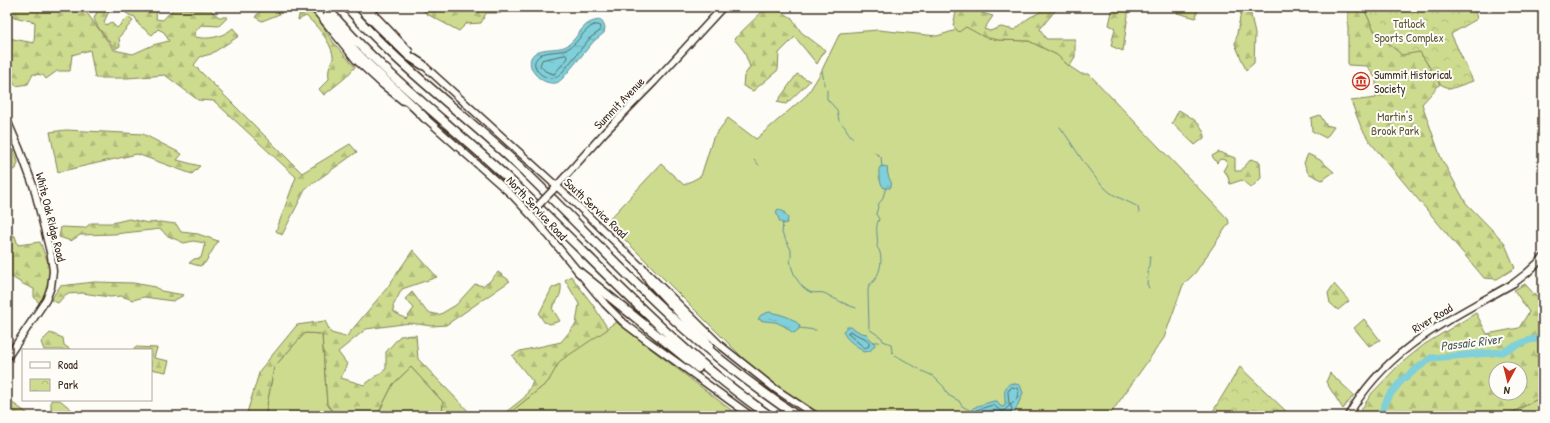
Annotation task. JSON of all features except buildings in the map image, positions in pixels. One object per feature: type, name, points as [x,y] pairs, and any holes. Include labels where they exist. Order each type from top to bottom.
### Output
[{"type":"highway","points":[[323,7],[344,39],[362,59],[411,103],[425,118]]},
{"type":"highway","points":[[326,7],[373,57],[528,197],[668,335],[720,379],[769,415]]},
{"type":"highway","points":[[347,7],[394,55],[519,166],[654,300],[712,353],[757,388],[798,416]]},
{"type":"highway","points":[[359,7],[409,56],[423,65]]},
{"type":"highway","points":[[642,268],[650,280],[706,341],[712,353]]},
{"type":"highway","points":[[579,272],[714,380],[769,415]]},
{"type":"main road","name":"North Service Road","points":[[313,7],[356,60],[383,85],[425,118],[474,160],[532,212],[605,304],[624,323],[751,416]]},
{"type":"main road","name":"South Service Road","points":[[367,7],[423,65],[642,268],[720,345],[774,388],[816,416]]},
{"type":"main road","name":"Summit Avenue","points":[[532,212],[723,7]]},
{"type":"main road","name":"White Oak Ridge Road","points":[[7,120],[27,166],[38,202],[53,271],[51,287],[46,300],[7,358]]},
{"type":"main road","name":"River Road","points":[[1348,416],[1369,384],[1409,345],[1514,283],[1543,258]]},
{"type":"green space","points":[[10,7],[80,7],[87,13],[114,50],[133,54],[153,45],[169,41],[164,32],[158,29],[152,35],[139,25],[135,17],[129,15],[120,8],[110,9],[104,22],[106,25],[111,22],[117,28],[128,17],[133,21],[119,37],[120,46],[115,49],[98,27],[94,19],[99,7],[157,7],[156,19],[163,20],[173,9],[209,9],[219,17],[228,17],[219,26],[201,25],[194,33],[196,37],[215,37],[225,34],[233,28],[239,36],[211,54],[200,57],[194,65],[302,173],[350,144],[357,152],[306,188],[282,235],[276,231],[296,177],[214,101],[198,100],[165,75],[128,78],[95,78],[90,50],[72,55],[70,71],[57,71],[46,79],[43,75],[33,74],[28,84],[16,86],[7,74],[7,20],[9,20],[8,38],[34,43],[35,22],[10,16]]},
{"type":"green space","points":[[278,7],[282,13],[262,21],[255,17],[262,9]]},
{"type":"green space","points":[[301,7],[305,7],[318,19],[334,43],[355,67],[345,78],[324,95],[319,89],[329,79],[329,68],[333,55],[326,38],[306,16],[298,20]]},
{"type":"green space","points":[[420,7],[500,7],[501,13],[486,13],[481,23],[466,24],[459,31],[427,14]]},
{"type":"green space","points":[[767,7],[774,7],[792,18],[801,32],[825,50],[817,64],[795,37],[779,53],[778,70],[753,91],[743,86],[744,76],[750,67],[744,51],[734,39]]},
{"type":"green space","points":[[957,7],[974,7],[982,13],[993,16],[984,29],[990,31],[1001,27],[1015,30],[1025,20],[1041,11],[1041,7],[1060,7],[1040,29],[1046,39],[1075,39],[1075,57],[1069,66],[1057,55],[1029,41],[998,40],[984,37],[966,27],[959,32],[953,26]]},
{"type":"green space","points":[[1113,7],[1129,7],[1123,51],[1111,46],[1115,28],[1109,25]]},
{"type":"green space","points":[[1178,7],[1198,7],[1196,18],[1177,13]]},
{"type":"green space","points":[[1242,7],[1252,7],[1251,15],[1255,34],[1254,63],[1246,70],[1235,44]]},
{"type":"green space","name":"Martin's Brook Park","points":[[1348,7],[1363,7],[1375,32],[1420,52],[1440,84],[1422,104],[1441,158],[1466,203],[1504,242],[1515,268],[1497,279],[1484,278],[1370,142],[1361,127],[1351,101],[1376,98],[1376,79],[1367,66],[1348,65]]},
{"type":"green space","name":"Tatlock Sports Complex","points":[[1363,7],[1474,7],[1477,19],[1451,34],[1473,81],[1450,89],[1440,84],[1420,52],[1402,55],[1375,32]]},
{"type":"green space","points":[[966,27],[998,40],[1029,41],[1057,55],[1081,74],[1089,74],[1228,219],[1229,223],[1195,273],[1183,285],[1164,338],[1109,416],[824,416],[776,385],[747,362],[607,222],[661,164],[684,185],[701,176],[713,138],[728,118],[756,139],[807,95],[820,74],[840,33],[878,30],[937,36]]},
{"type":"green space","points":[[797,74],[810,81],[786,104],[777,102]]},
{"type":"green space","points":[[1179,110],[1196,121],[1204,133],[1204,138],[1195,145],[1172,123]]},
{"type":"green space","points":[[1320,115],[1326,125],[1334,127],[1326,138],[1312,131],[1311,118]]},
{"type":"green space","points":[[66,130],[143,134],[182,154],[177,160],[200,166],[192,174],[137,154],[58,172],[50,132]]},
{"type":"green space","points":[[7,147],[13,147],[18,162],[16,169],[7,172]]},
{"type":"green space","points":[[1219,152],[1235,158],[1235,171],[1241,171],[1251,159],[1260,162],[1261,178],[1251,188],[1242,180],[1230,184],[1227,174],[1223,171],[1227,164],[1226,160],[1220,159],[1217,163],[1212,156]]},
{"type":"green space","points":[[1308,154],[1320,160],[1334,172],[1322,180],[1308,173],[1304,163]]},
{"type":"green space","points":[[129,219],[148,223],[160,222],[176,224],[181,232],[198,234],[218,241],[205,263],[200,266],[189,263],[194,259],[201,258],[205,243],[193,241],[184,243],[166,235],[161,229],[114,234],[80,235],[71,241],[59,237],[61,227],[85,228],[91,223],[112,223]]},
{"type":"green space","points":[[7,234],[15,236],[18,245],[40,242],[51,270],[46,291],[40,304],[34,297],[34,289],[7,274]]},
{"type":"green space","points":[[413,250],[437,277],[402,289],[393,306],[394,312],[406,319],[414,308],[405,299],[412,292],[427,312],[439,315],[456,305],[475,284],[483,286],[498,272],[510,281],[446,325],[432,326],[410,323],[366,329],[338,352],[347,364],[341,378],[364,385],[386,369],[386,352],[400,336],[416,335],[418,359],[473,416],[442,416],[443,402],[411,367],[393,384],[377,416],[336,416],[327,404],[322,334],[305,333],[274,367],[265,416],[246,416],[260,370],[297,325],[325,321],[331,333],[346,337],[387,288]]},
{"type":"green space","points":[[571,276],[593,305],[608,329],[560,361],[548,382],[506,416],[501,416],[525,397],[533,382],[512,356],[520,351],[561,342],[576,324],[579,304],[565,280]]},
{"type":"green space","points":[[94,282],[133,283],[156,287],[161,291],[184,295],[173,301],[144,297],[133,300],[121,296],[110,297],[82,293],[66,294],[58,303],[51,300],[60,286]]},
{"type":"green space","points":[[561,284],[559,297],[552,308],[560,321],[550,324],[544,322],[539,314],[552,288]]},
{"type":"green space","points":[[1334,284],[1349,301],[1338,310],[1330,303],[1328,293]]},
{"type":"green space","points":[[1525,284],[1543,304],[1543,396],[1506,416],[1357,416],[1372,393],[1399,365],[1425,344],[1476,313],[1487,334],[1519,328],[1529,312],[1514,290]]},
{"type":"green space","points":[[1364,319],[1380,340],[1369,346],[1354,328]]},
{"type":"green space","points":[[616,322],[739,416],[506,416],[548,382],[559,361]]},
{"type":"green space","points":[[50,333],[63,338],[64,345],[70,349],[44,349],[41,342]]},
{"type":"green space","points":[[305,333],[322,334],[327,404],[336,416],[265,416],[274,367]]},
{"type":"green space","points":[[135,347],[157,348],[154,358],[169,361],[166,372],[152,369],[152,349],[134,349]]},
{"type":"green space","points":[[411,367],[443,402],[442,416],[377,416],[393,384]]},
{"type":"green space","points":[[1240,367],[1291,416],[1210,416]]},
{"type":"green space","points":[[1330,373],[1354,395],[1343,409],[1326,382]]},
{"type":"green space","points":[[1543,396],[1543,416],[1506,416]]},
{"type":"green space","points":[[7,399],[31,416],[7,416]]},
{"type":"green space","points":[[51,401],[61,401],[72,410],[67,416],[48,416],[51,411]]},
{"type":"water","points":[[601,20],[605,27],[604,33],[594,41],[561,80],[555,83],[548,82],[536,75],[530,63],[534,54],[538,51],[568,45],[585,26],[594,21]]},
{"type":"water","points":[[883,166],[887,167],[888,176],[891,182],[890,188],[884,188],[880,181],[879,169]]},
{"type":"water","points":[[778,209],[784,212],[788,218],[787,223],[783,224],[780,222],[776,212]]},
{"type":"water","points":[[769,312],[786,316],[794,320],[800,326],[799,329],[794,333],[777,323],[758,319],[761,315]]},
{"type":"water","points":[[847,327],[851,327],[861,333],[867,334],[875,345],[870,351],[863,352],[844,334],[843,331]]},
{"type":"water","points":[[1011,383],[1020,385],[1023,393],[1013,416],[972,416],[972,409],[977,406],[997,401],[1001,407],[1005,406],[1005,390]]},
{"type":"waterway","points":[[822,71],[824,85]]},
{"type":"waterway","points":[[827,90],[827,99],[837,110],[839,121]]},
{"type":"waterway","points":[[842,124],[853,138]]},
{"type":"waterway","points":[[1060,127],[1099,182],[1113,194],[1138,207],[1139,213]]},
{"type":"waterway","points":[[874,152],[881,157],[882,167]]},
{"type":"waterway","points":[[754,160],[759,165]]},
{"type":"waterway","points":[[886,188],[876,214],[879,219],[877,226],[877,247],[881,256],[881,261],[876,278],[869,285],[868,290],[869,329],[882,338],[883,341],[891,344],[892,352],[895,355],[919,369]]},
{"type":"waterway","points":[[783,222],[782,233],[791,250],[791,257]]},
{"type":"waterway","points":[[1149,288],[1147,284],[1150,256]]},
{"type":"waterway","points":[[790,259],[796,278],[806,290],[812,293],[824,293],[844,304],[856,308]]},
{"type":"waterway","points":[[799,328],[816,330]]},
{"type":"waterway","name":"Passaic River","points":[[1380,416],[1388,397],[1402,380],[1431,358],[1502,352],[1529,340],[1543,338]]},
{"type":"waterway","points":[[874,342],[879,342]]},
{"type":"waterway","points":[[922,371],[933,376],[944,387],[948,395],[959,401],[962,406],[971,411]]},
{"type":"place","name":"Summit Historical Society","points":[[1361,81]]}]
